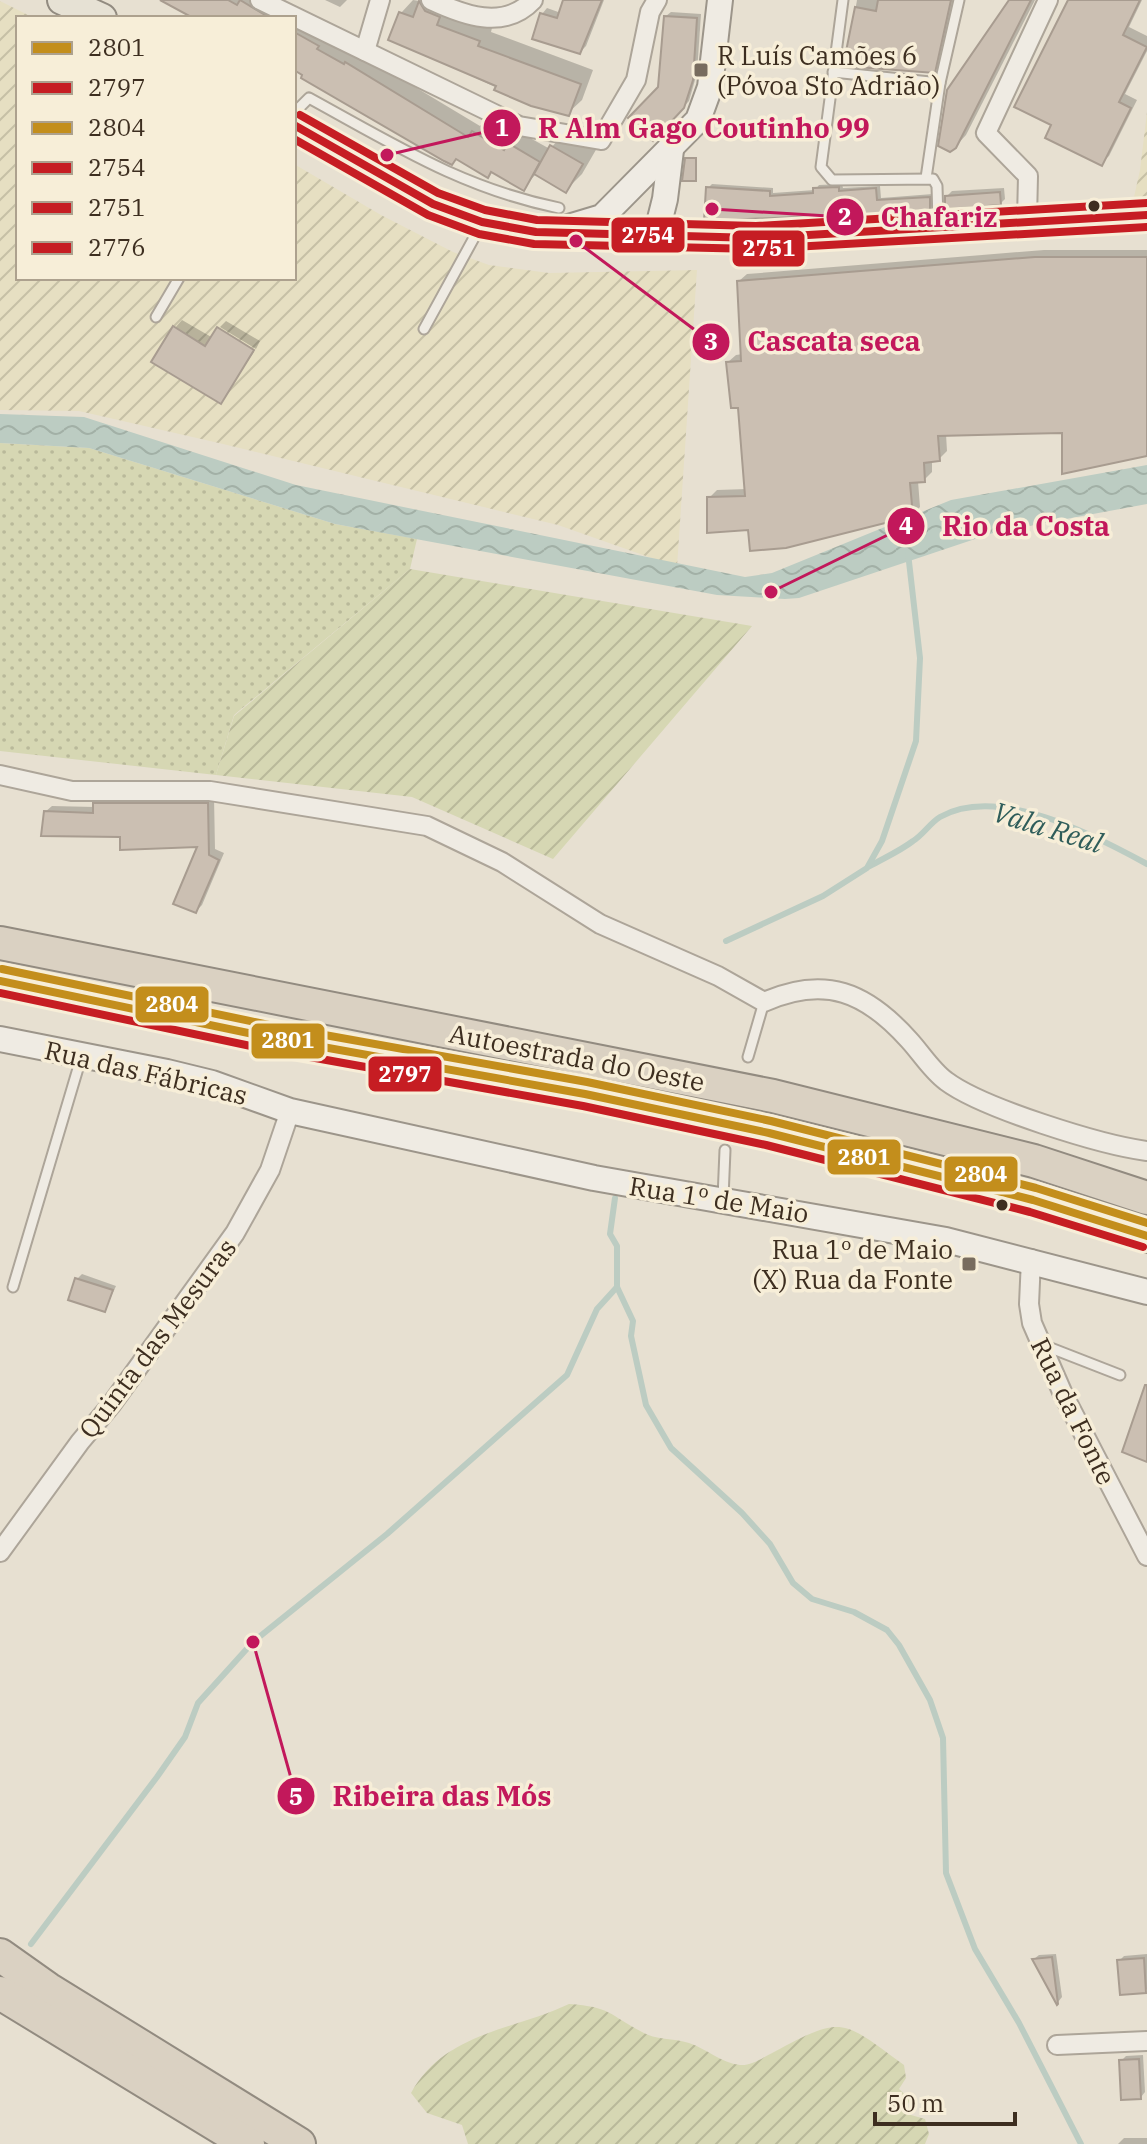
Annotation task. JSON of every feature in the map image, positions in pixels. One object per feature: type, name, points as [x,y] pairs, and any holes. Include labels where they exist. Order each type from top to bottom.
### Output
[{"type":"highway","name":"Autoestrada do Oeste","points":[[0,943],[773,1096],[1034,1161],[1147,1198]]},
{"type":"highway","name":"Autoestrada do Oeste","points":[[0,981],[267,1037],[585,1094],[769,1133],[1033,1200],[1147,1236]]},
{"type":"highway","points":[[0,1955],[48,1989],[299,2144]]},
{"type":"highway","points":[[0,1993],[248,2144]]},
{"type":"main road","points":[[62,0],[98,16]]},
{"type":"main road","points":[[296,126],[419,196],[482,222],[542,234],[655,239],[785,238],[1027,219],[1147,215]]},
{"type":"street","points":[[260,0],[293,16]]},
{"type":"street","points":[[365,51],[380,0]]},
{"type":"street","points":[[431,0],[469,18],[495,18],[514,12],[533,0]]},
{"type":"street","points":[[296,17],[519,126],[601,140],[636,80],[650,12],[657,0]]},
{"type":"street","points":[[542,234],[602,217],[698,120],[710,87],[720,0]]},
{"type":"street","points":[[1027,219],[1028,176],[986,133],[1048,0]]},
{"type":"street","points":[[655,239],[665,199],[671,150]]},
{"type":"street","points":[[639,179],[641,205],[655,239]]},
{"type":"street","points":[[665,199],[691,238]]},
{"type":"street","points":[[0,775],[72,791],[210,791],[427,826],[515,869],[600,924],[718,976],[764,1002],[794,989],[825,988],[854,995],[906,1037],[944,1080],[981,1100],[1086,1136],[1147,1151]]},
{"type":"street","name":"Rua das Fábricas","points":[[0,1039],[212,1083],[290,1111]]},
{"type":"street","name":"Rua 1º de Maio","points":[[290,1111],[594,1178],[874,1225],[1031,1259],[1147,1292]]},
{"type":"street","name":"Quinta das Mesuras","points":[[0,1552],[235,1233],[270,1170],[290,1111]]},
{"type":"street","name":"Rua da Fonte","points":[[1031,1259],[1029,1304],[1040,1344],[1147,1556]]},
{"type":"street","points":[[1057,2045],[1147,2041]]},
{"type":"lane","points":[[843,0],[821,167],[832,180],[933,179],[937,186],[938,226]]},
{"type":"lane","points":[[926,178],[940,83],[959,0]]},
{"type":"lane","points":[[833,72],[940,83]]},
{"type":"lane","points":[[296,111],[309,98],[458,179],[501,196],[559,208]]},
{"type":"lane","points":[[1147,208],[1147,215]]},
{"type":"lane","points":[[424,329],[482,222]]},
{"type":"lane","points":[[156,317],[178,280]]},
{"type":"lane","points":[[748,1057],[764,1002]]},
{"type":"lane","points":[[13,1287],[82,1055]]},
{"type":"lane","points":[[723,1198],[725,1150]]},
{"type":"lane","points":[[1040,1344],[1120,1375]]},
{"type":"shaded area","points":[[0,1],[30,16],[16,16],[16,280],[296,280],[296,165],[381,215],[453,252],[489,265],[549,273],[697,270],[677,567],[558,525],[223,444],[79,411],[0,410]]},
{"type":"shaded area","points":[[1147,112],[1147,198],[1134,197]]},
{"type":"green space","points":[[0,443],[89,448],[335,524],[417,539],[410,569],[234,715],[216,775],[0,751]]},
{"type":"green space","points":[[410,569],[752,626],[553,859],[412,797],[216,775],[234,716]]},
{"type":"green space","points":[[569,2004],[602,2009],[647,2035],[689,2043],[740,2065],[757,2061],[815,2032],[842,2027],[854,2031],[904,2065],[906,2078],[899,2089],[910,2099],[904,2113],[925,2119],[929,2134],[925,2144],[468,2144],[462,2125],[427,2113],[411,2093],[425,2073],[461,2045]]},
{"type":"water","points":[[0,414],[84,417],[296,485],[745,577],[772,573],[951,500],[1147,465],[1147,504],[996,532],[799,598],[717,595],[335,524],[89,448],[0,443]]},
{"type":"building","points":[[160,0],[228,0],[237,5],[240,0],[267,16],[189,16]]},
{"type":"building","points":[[563,0],[602,0],[580,54],[532,39],[540,13],[557,18]]},
{"type":"building","points":[[878,0],[951,0],[935,73],[843,66],[855,7],[876,11]]},
{"type":"building","points":[[1009,0],[1031,0],[956,148],[950,152],[938,146],[947,90]]},
{"type":"building","points":[[1068,0],[1140,0],[1123,35],[1147,47],[1119,102],[1131,108],[1102,166],[1045,138],[1051,125],[1014,107]]},
{"type":"building","points":[[419,1],[425,11],[440,17],[437,25],[480,41],[478,46],[581,84],[569,116],[531,106],[494,90],[496,86],[388,40],[399,12],[413,17]]},
{"type":"building","points":[[664,16],[697,18],[693,80],[684,108],[653,141],[628,118],[658,87]]},
{"type":"building","points":[[296,33],[319,46],[317,49],[345,62],[468,137],[472,131],[504,150],[508,143],[540,162],[524,191],[491,172],[488,178],[456,159],[452,165],[301,78],[302,75],[296,71]]},
{"type":"building","points":[[550,145],[583,164],[566,193],[534,174]]},
{"type":"building","points":[[685,158],[696,158],[696,181],[682,181]]},
{"type":"building","points":[[706,187],[770,191],[770,196],[813,193],[813,188],[839,187],[839,191],[876,188],[877,200],[930,197],[930,211],[704,221]]},
{"type":"building","points":[[1000,192],[1001,205],[945,209],[945,196]]},
{"type":"building","points":[[1035,257],[1147,257],[1147,456],[1062,474],[1062,433],[938,436],[940,461],[924,463],[925,482],[910,483],[913,516],[786,548],[750,551],[748,530],[707,533],[707,497],[745,496],[738,408],[731,408],[726,362],[741,361],[737,281]]},
{"type":"building","points":[[173,326],[205,346],[217,327],[254,350],[221,404],[151,362]]},
{"type":"building","points":[[93,803],[208,803],[209,855],[219,860],[196,913],[173,904],[197,847],[120,850],[120,837],[41,836],[44,811],[93,813]]},
{"type":"building","points":[[75,1278],[113,1290],[105,1312],[68,1300]]},
{"type":"building","points":[[1147,1385],[1147,1462],[1122,1452]]},
{"type":"building","points":[[1052,1957],[1058,2004],[1057,2005],[1032,1959]]},
{"type":"building","points":[[1144,1958],[1146,1993],[1120,1995],[1117,1960]]},
{"type":"building","points":[[1139,2059],[1141,2099],[1121,2100],[1119,2060]]},
{"type":"waterway","points":[[726,941],[823,896],[867,868],[882,841],[916,741],[920,658],[908,553]]},
{"type":"waterway","name":"Vala Real","points":[[870,866],[908,845],[940,817],[963,808],[989,806],[1045,817],[1147,864]]},
{"type":"waterway","points":[[615,1198],[610,1234],[617,1246],[617,1287],[633,1321],[631,1336],[646,1405],[671,1448],[742,1513],[770,1544],[793,1583],[812,1599],[854,1612],[887,1630],[899,1645],[930,1700],[943,1738],[946,1873],[975,1949],[1019,2023],[1081,2144]]},
{"type":"waterway","points":[[31,1944],[185,1737],[198,1703],[253,1642],[387,1534],[567,1375],[597,1309],[617,1287]]},
{"type":"transit line","name":"2776","points":[[300,115],[438,193],[485,210],[537,220],[756,226],[1147,203]]},
{"type":"transit line","name":"2754","points":[[296,126],[433,204],[482,222],[536,232],[756,238],[1147,215]]},
{"type":"transit line","name":"2751","points":[[296,140],[428,215],[479,234],[534,244],[757,249],[1147,227]]},
{"type":"transit line","name":"2804","points":[[2,969],[269,1025],[587,1082],[771,1121],[1036,1188],[1147,1223]]},
{"type":"transit line","name":"2801","points":[[0,981],[267,1037],[585,1094],[769,1133],[1033,1200],[1147,1236]]},
{"type":"transit line","name":"2797","points":[[0,993],[265,1049],[583,1106],[766,1145],[1030,1212],[1143,1247]]},
{"type":"place","name":"R Luís Camões 6 (Póvoa Sto Adrião)","points":[[701,70]]},
{"type":"place","name":"R Alm Gago Coutinho 99","points":[[387,155]]},
{"type":"place","name":"Chafariz","points":[[712,209]]},
{"type":"place","name":"Cascata seca","points":[[576,241]]},
{"type":"place","name":"Rio da Costa","points":[[771,592]]},
{"type":"place","name":"Rua 1º de Maio (X) Rua da Fonte","points":[[969,1264]]},
{"type":"place","name":"Ribeira das Mós","points":[[253,1642]]}]
